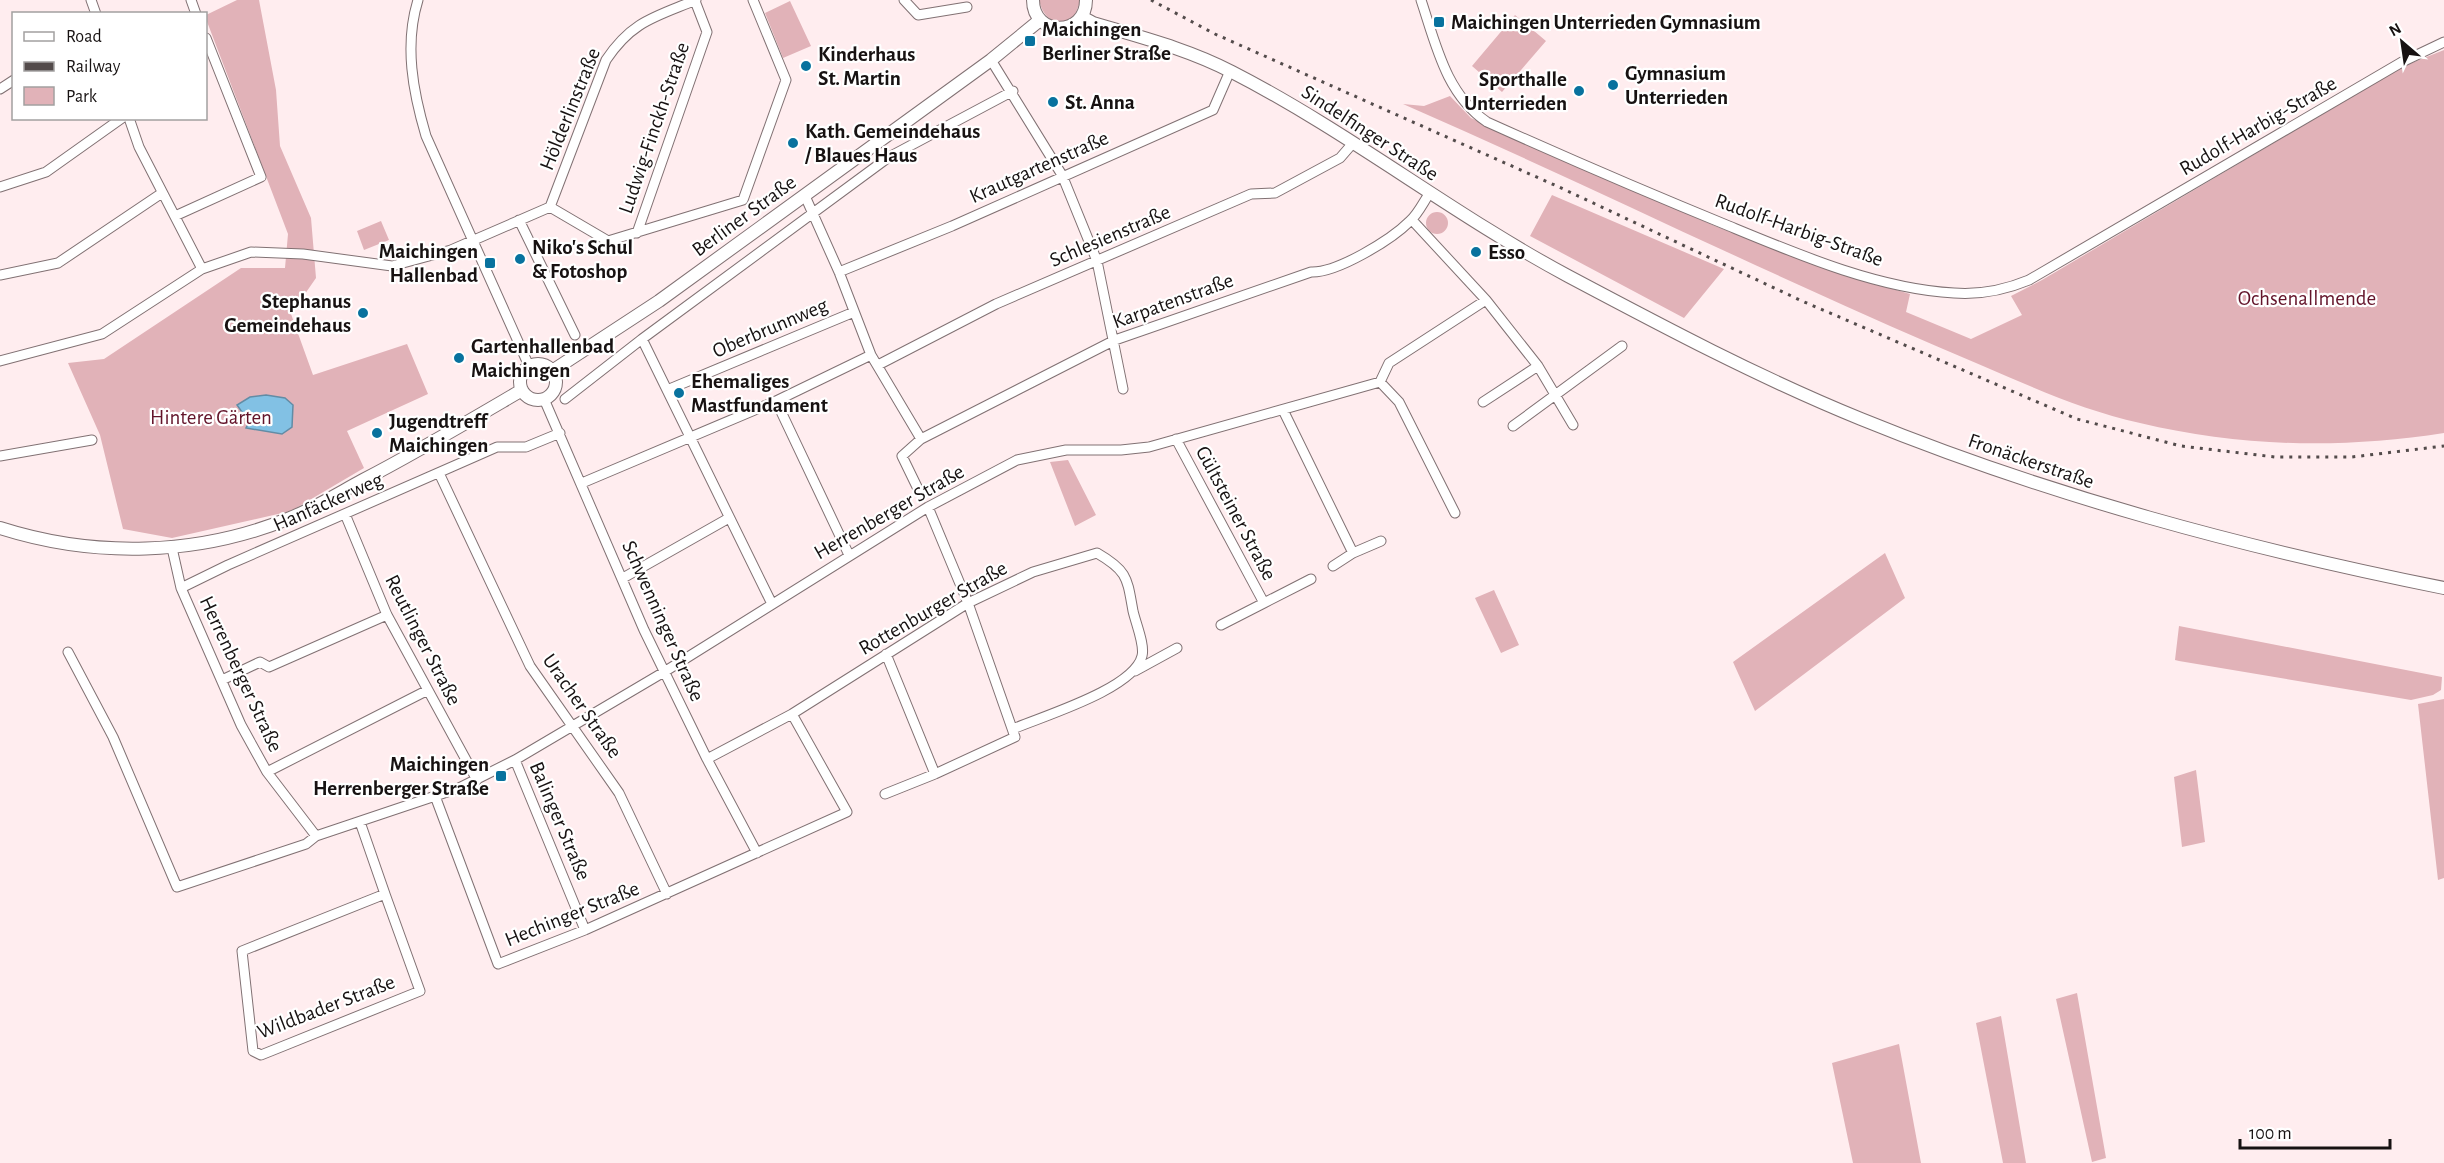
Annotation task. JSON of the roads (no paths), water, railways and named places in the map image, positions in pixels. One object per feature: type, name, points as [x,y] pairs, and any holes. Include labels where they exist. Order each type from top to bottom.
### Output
[{"type":"main road","points":[[1033,0],[1040,20],[1053,28],[1061,29],[1069,27],[1082,17],[1086,0]]},
{"type":"main road","name":"Sindelfinger Straße","points":[[1082,17],[1093,23],[1179,49],[1230,71],[1353,143],[1429,194],[1544,263],[1627,307]]},
{"type":"main road","name":"Berliner Straße","points":[[552,371],[659,301],[805,196],[991,60],[1040,20]]},
{"type":"main road","name":"Fronäckerstraße","points":[[1627,307],[1738,364],[1809,397],[2018,479],[2179,528],[2281,554],[2444,588]]},
{"type":"main road","points":[[544,365],[552,371],[555,387],[544,399],[531,399],[522,390],[520,380],[529,366],[544,365]]},
{"type":"main road","points":[[0,528],[79,545],[131,550],[172,548],[222,539],[290,518],[394,464],[522,390]]},
{"type":"street","points":[[418,0],[411,64],[416,104],[426,136],[529,366]]},
{"type":"street","name":"Ludwig-Finckh-Straße","points":[[637,233],[707,32],[696,0]]},
{"type":"street","name":"Hölderlinstraße","points":[[550,207],[606,60],[617,43],[636,25],[696,0]]},
{"type":"street","points":[[0,362],[102,334],[202,269],[250,252],[303,254],[392,266],[451,250],[550,207],[608,241],[743,200],[786,81],[753,0]]},
{"type":"street","points":[[904,0],[918,15],[956,11],[967,7]]},
{"type":"street","name":"Rudolf-Harbig-Straße","points":[[1421,0],[1451,84],[1462,101],[1487,122],[1656,196],[1822,262],[1855,274],[1914,288],[1953,293],[1992,292],[2030,280],[2402,62],[2444,42]]},
{"type":"street","points":[[176,216],[261,177],[207,41]]},
{"type":"street","points":[[991,60],[1062,175],[1097,261],[1115,340],[1123,389]]},
{"type":"street","name":"Krautgartenstraße","points":[[839,272],[952,226],[1062,175],[1213,110],[1230,71]]},
{"type":"street","points":[[565,399],[642,339],[889,157],[1012,91]]},
{"type":"street","points":[[0,187],[46,172],[119,120]]},
{"type":"street","points":[[130,120],[139,147],[202,269]]},
{"type":"street","name":"Schlesienstraße","points":[[878,365],[996,304],[1251,194],[1275,193],[1340,158],[1353,143]]},
{"type":"street","points":[[0,275],[58,263],[162,193]]},
{"type":"street","name":"Karpatenstraße","points":[[921,439],[1115,340],[1311,272],[1320,272],[1389,239],[1412,220],[1429,194]]},
{"type":"street","name":"Oberbrunnweg","points":[[805,196],[839,272],[872,355],[921,439]]},
{"type":"street","points":[[519,220],[575,335]]},
{"type":"street","points":[[1412,220],[1486,300],[1538,366],[1574,424]]},
{"type":"street","points":[[1455,513],[1399,402],[1380,382],[1389,363],[1486,300]]},
{"type":"street","name":"Oberbrunnweg","points":[[667,390],[854,312]]},
{"type":"street","points":[[642,339],[772,604]]},
{"type":"street","points":[[1513,426],[1622,346]]},
{"type":"street","points":[[582,483],[777,401],[872,355]]},
{"type":"street","points":[[1483,402],[1538,366]]},
{"type":"street","name":"Herrenberger Straße","points":[[68,652],[113,737],[177,887],[306,844],[316,836],[477,780],[664,672],[928,507],[1017,460],[1066,450],[1121,450],[1149,447],[1380,382]]},
{"type":"street","name":"Schwenninger Straße","points":[[544,399],[664,672],[757,853]]},
{"type":"street","points":[[777,401],[849,555]]},
{"type":"street","points":[[1283,410],[1353,553]]},
{"type":"street","name":"Hanfäckerweg","points":[[181,588],[228,565],[497,447],[526,447],[560,433]]},
{"type":"street","points":[[919,491],[902,456],[921,439]]},
{"type":"street","name":"Gültsteiner Straße","points":[[1176,439],[1264,603]]},
{"type":"street","points":[[0,456],[92,440]]},
{"type":"street","name":"Uracher Straße","points":[[438,473],[530,666],[620,793],[667,894]]},
{"type":"street","points":[[928,507],[968,603],[1014,733]]},
{"type":"street","name":"Reutlinger Straße","points":[[345,514],[387,615],[426,691],[477,780]]},
{"type":"street","points":[[623,578],[729,518]]},
{"type":"street","points":[[1333,566],[1353,553],[1381,541]]},
{"type":"street","name":"Herrenberger Straße","points":[[172,548],[181,588],[241,725],[267,772],[316,836]]},
{"type":"street","name":"Rottenburger Straße","points":[[707,759],[792,714],[968,603],[1033,572],[1097,553],[1117,564],[1127,579],[1143,655],[1134,672]]},
{"type":"street","name":"Gültsteiner Straße","points":[[1221,625],[1311,579]]},
{"type":"street","points":[[222,680],[260,662],[268,667],[387,615]]},
{"type":"street","points":[[885,794],[935,774],[1014,733],[1106,691],[1177,648]]},
{"type":"street","points":[[886,654],[935,774]]},
{"type":"street","points":[[267,772],[426,691]]},
{"type":"street","name":"Hechinger Straße","points":[[435,796],[498,964],[585,930],[847,812],[792,714]]},
{"type":"street","name":"Balinger Straße","points":[[515,760],[585,930]]},
{"type":"street","name":"Wildbader Straße","points":[[360,822],[420,991],[271,1052],[256,1054],[251,1044],[243,951],[385,894]]},
{"type":"water","points":[[266,395],[285,398],[293,405],[292,427],[282,434],[246,428],[249,422],[237,405],[250,397]]},
{"type":"railway","points":[[1151,0],[1215,34],[1559,187],[1802,301],[2077,419],[2181,446],[2275,457],[2352,457],[2444,446]]},
{"type":"place","name":"Maichingen Unterrieden Gymnasium","points":[[1439,22]]},
{"type":"place","name":"Maichingen Berliner Straße","points":[[1030,41]]},
{"type":"place","name":"Kinderhaus St. Martin","points":[[806,66]]},
{"type":"place","name":"Gymnasium Unterrieden","points":[[1613,85]]},
{"type":"place","name":"Sporthalle Unterrieden","points":[[1579,91]]},
{"type":"place","name":"St. Anna","points":[[1053,102]]},
{"type":"place","name":"Kath. Gemeindehaus / Blaues Haus","points":[[793,143]]},
{"type":"place","name":"Esso","points":[[1476,252]]},
{"type":"place","name":"Niko's Schul & Fotoshop","points":[[520,259]]},
{"type":"place","name":"Maichingen Hallenbad","points":[[490,263]]},
{"type":"place","name":"Stephanus Gemeindehaus","points":[[363,313]]},
{"type":"place","name":"Gartenhallenbad Maichingen","points":[[459,358]]},
{"type":"place","name":"Ehemaliges Mastfundament","points":[[679,393]]},
{"type":"place","name":"Jugendtreff Maichingen","points":[[377,433]]},
{"type":"place","name":"Maichingen Herrenberger Straße","points":[[501,776]]},
{"type":"park label","name":"Ochsenallmende","points":[[2307,298]]},
{"type":"park label","name":"Hintere Gärten","points":[[211,417]]}]
